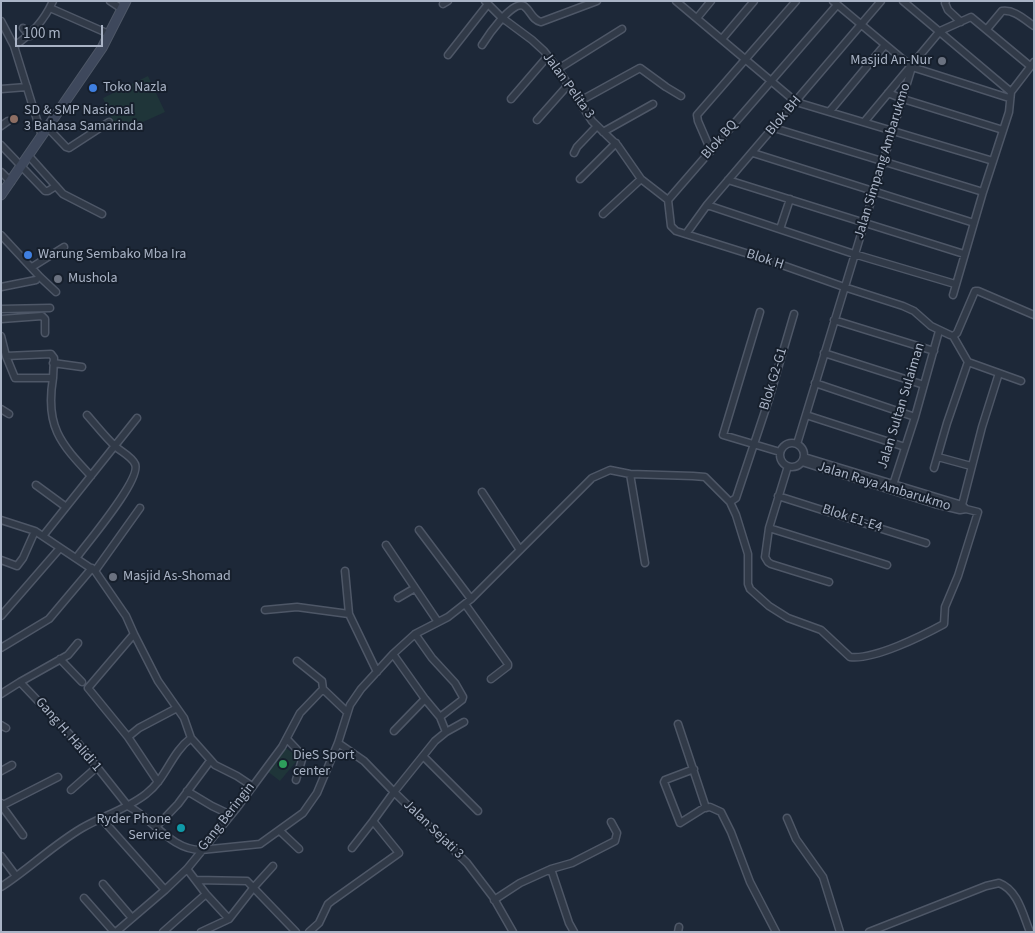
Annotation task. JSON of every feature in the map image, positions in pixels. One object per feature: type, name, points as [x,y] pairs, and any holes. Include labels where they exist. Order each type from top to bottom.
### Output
[{"type":"main road","points":[[1,196],[102,48],[124,5]]},
{"type":"street","points":[[14,46],[30,36],[42,22],[54,1]]},
{"type":"street","points":[[110,1],[124,5]]},
{"type":"street","points":[[482,45],[501,17],[520,4],[524,6],[536,21],[541,22],[597,1]]},
{"type":"street","points":[[676,1],[796,102],[993,162]]},
{"type":"street","points":[[697,18],[711,1]]},
{"type":"street","points":[[722,39],[754,1]]},
{"type":"street","points":[[711,151],[697,115],[796,1]]},
{"type":"street","name":"Blok BH","points":[[686,234],[707,205],[881,1]]},
{"type":"street","points":[[903,1],[940,31],[1010,95]]},
{"type":"street","points":[[946,1],[948,10],[961,22]]},
{"type":"street","points":[[448,55],[487,2]]},
{"type":"street","name":"Jalan Pelita 3","points":[[487,2],[501,17],[532,40],[548,56],[597,126],[616,143],[641,179],[668,200]]},
{"type":"street","points":[[835,3],[911,67],[1010,95]]},
{"type":"street","name":"Blok BQ","points":[[668,200],[835,3]]},
{"type":"street","points":[[50,8],[109,34]]},
{"type":"street","points":[[987,29],[1002,11],[1006,10],[1034,26]]},
{"type":"street","points":[[865,122],[940,31],[971,16],[1032,64],[1010,95],[1009,112],[953,295]]},
{"type":"street","points":[[1,21],[14,46],[42,136]]},
{"type":"street","points":[[23,28],[30,36]]},
{"type":"street","points":[[558,69],[622,29]]},
{"type":"street","points":[[830,111],[884,46]]},
{"type":"street","points":[[511,99],[548,56]]},
{"type":"street","name":"Jalan Simpang Ambarukmo","points":[[844,287],[911,67]]},
{"type":"street","points":[[580,102],[640,68],[681,96]]},
{"type":"street","points":[[536,120],[568,85]]},
{"type":"street","points":[[1,89],[27,87]]},
{"type":"street","points":[[888,93],[1003,130]]},
{"type":"street","points":[[603,132],[653,104]]},
{"type":"street","points":[[1,126],[8,121]]},
{"type":"street","points":[[48,128],[68,148],[109,122]]},
{"type":"street","points":[[574,153],[577,147],[597,126]]},
{"type":"street","points":[[774,128],[983,192]]},
{"type":"street","points":[[580,179],[616,143]]},
{"type":"street","points":[[1,145],[45,191],[56,186]]},
{"type":"street","points":[[753,153],[974,223]]},
{"type":"street","points":[[29,156],[63,194],[102,214]]},
{"type":"street","points":[[1,172],[11,182]]},
{"type":"street","points":[[602,214],[641,179]]},
{"type":"street","points":[[728,180],[964,254]]},
{"type":"street","points":[[780,229],[790,199]]},
{"type":"street","points":[[668,200],[671,227],[676,231],[686,234]]},
{"type":"street","points":[[707,205],[854,254],[955,284]]},
{"type":"street","points":[[1,234],[32,267],[37,279],[56,292]]},
{"type":"street","name":"Blok H","points":[[686,234],[908,308],[939,331],[953,336]]},
{"type":"street","points":[[32,267],[64,247]]},
{"type":"street","points":[[1,287],[37,279]]},
{"type":"street","points":[[797,444],[844,287]]},
{"type":"street","points":[[934,468],[967,364],[953,336],[957,333],[974,291],[1034,315]]},
{"type":"street","points":[[1,309],[50,308]]},
{"type":"street","points":[[760,312],[723,434],[780,452]]},
{"type":"street","name":"Blok G2-G1","points":[[730,502],[736,498],[794,314]]},
{"type":"street","points":[[1,318],[42,316],[45,319],[44,333]]},
{"type":"street","points":[[834,320],[934,351]]},
{"type":"street","name":"Jalan Sultan Sulaiman","points":[[892,487],[915,417],[939,331]]},
{"type":"street","points":[[1,336],[6,356],[16,379],[53,378]]},
{"type":"street","points":[[824,353],[924,385]]},
{"type":"street","points":[[6,356],[51,354],[54,358],[50,408],[56,430],[63,445],[91,476]]},
{"type":"street","points":[[54,363],[82,367]]},
{"type":"street","points":[[967,364],[1021,381]]},
{"type":"street","points":[[964,507],[971,466],[999,373]]},
{"type":"street","points":[[815,383],[915,417]]},
{"type":"street","points":[[1,410],[9,414]]},
{"type":"street","points":[[77,557],[114,509],[136,474],[137,468],[135,462],[114,446],[87,415]]},
{"type":"street","points":[[806,415],[905,447]]},
{"type":"street","points":[[43,536],[137,418]]},
{"type":"street","points":[[788,444],[797,444],[801,447],[803,459],[795,466],[788,466],[781,460],[780,452],[788,444]]},
{"type":"street","points":[[938,457],[971,466]]},
{"type":"street","name":"Jalan Raya Ambarukmo","points":[[730,502],[748,554],[748,584],[750,589],[769,606],[788,618],[821,630],[846,655],[856,658],[876,654],[944,624],[945,607],[958,576],[978,512],[803,459]]},
{"type":"street","points":[[788,466],[769,528],[765,557],[771,564],[829,582]]},
{"type":"street","points":[[201,850],[260,844],[304,813],[313,800],[338,743],[347,712],[356,696],[393,654],[416,634],[448,617],[471,599],[592,478],[610,470],[630,474],[702,476],[730,502]]},
{"type":"street","points":[[630,474],[645,563]]},
{"type":"street","points":[[36,485],[66,507]]},
{"type":"street","points":[[482,492],[520,550]]},
{"type":"street","name":"Blok E1-E4","points":[[778,496],[926,543]]},
{"type":"street","points":[[1,648],[49,619],[114,546],[140,508]]},
{"type":"street","points":[[1,520],[36,532],[94,569],[108,588],[134,632],[161,686],[184,718],[191,738],[210,761],[252,786]]},
{"type":"street","points":[[769,528],[887,565]]},
{"type":"street","points":[[419,530],[471,599]]},
{"type":"street","points":[[1,560],[17,566],[36,532]]},
{"type":"street","points":[[386,545],[438,622]]},
{"type":"street","points":[[1,616],[60,548]]},
{"type":"street","points":[[345,571],[349,614],[377,672]]},
{"type":"street","points":[[398,598],[416,588]]},
{"type":"street","points":[[465,604],[508,664],[491,679]]},
{"type":"street","points":[[265,610],[297,607],[349,614]]},
{"type":"street","points":[[134,632],[88,688],[128,737],[158,782]]},
{"type":"street","points":[[416,634],[432,658],[455,683],[464,697],[440,717]]},
{"type":"street","points":[[1,694],[68,655],[78,643]]},
{"type":"street","points":[[393,654],[440,717],[446,732]]},
{"type":"street","points":[[60,659],[82,682]]},
{"type":"street","points":[[297,660],[322,682],[323,689],[347,712]]},
{"type":"street","name":"Gang H. Halidi 1","points":[[20,682],[65,728],[128,806],[182,846],[201,850]]},
{"type":"street","name":"Gang Beringin","points":[[115,932],[187,869],[231,815],[287,739],[300,713],[323,689]]},
{"type":"street","points":[[394,732],[425,699]]},
{"type":"street","points":[[128,737],[139,728],[177,708]]},
{"type":"street","points":[[352,848],[423,756],[446,732],[464,722]]},
{"type":"street","points":[[678,724],[706,808]]},
{"type":"street","points":[[1,887],[81,828],[128,806],[146,794],[166,771],[176,752],[191,738]]},
{"type":"street","points":[[287,739],[303,756],[296,780]]},
{"type":"street","name":"Jalan Sejati 3","points":[[338,743],[364,761],[467,863],[494,900],[513,932]]},
{"type":"street","points":[[423,756],[478,811]]},
{"type":"street","points":[[156,827],[178,804],[210,761]]},
{"type":"street","points":[[1,771],[12,765]]},
{"type":"street","points":[[71,790],[97,767]]},
{"type":"street","points":[[694,769],[664,782],[680,823],[706,808],[710,807],[720,812],[725,818],[750,882],[776,932]]},
{"type":"street","points":[[23,835],[2,807],[58,777]]},
{"type":"street","points":[[187,791],[231,815]]},
{"type":"street","points":[[102,818],[165,890]]},
{"type":"street","points":[[787,818],[796,839],[823,877],[840,932]]},
{"type":"street","points":[[309,932],[319,923],[328,904],[399,853],[373,821]]},
{"type":"street","points":[[494,900],[509,888],[551,869],[572,862],[615,841],[617,833],[611,822]]},
{"type":"street","points":[[280,831],[299,849]]},
{"type":"street","points":[[1,856],[16,876]]},
{"type":"street","points":[[201,932],[229,919],[273,866]]},
{"type":"street","points":[[187,869],[206,894],[229,919]]},
{"type":"street","points":[[551,869],[569,924],[574,932]]},
{"type":"street","points":[[196,880],[244,880],[254,887],[296,932]]},
{"type":"street","points":[[870,932],[991,884],[1000,883],[1011,890],[1030,932]]},
{"type":"street","points":[[103,884],[132,918]]},
{"type":"street","points":[[163,932],[206,894]]},
{"type":"street","points":[[84,898],[115,932]]},
{"type":"green space","points":[[148,76],[165,112],[132,127],[130,123],[116,128],[103,98]]},
{"type":"green space","name":"DieS Sport center","points":[[286,748],[299,758],[280,781],[267,771]]},
{"type":"place","name":"Masjid An-Nur","points":[[942,61]]},
{"type":"place","name":"Toko Nazla","points":[[93,88]]},
{"type":"place","name":"SD & SMP Nasional 3 Bahasa Samarinda","points":[[14,119]]},
{"type":"place","name":"Warung Sembako Mba Ira","points":[[28,255]]},
{"type":"place","name":"Mushola","points":[[58,279]]},
{"type":"place","name":"Masjid As-Shomad","points":[[113,577]]},
{"type":"place","name":"DieS Sport center","points":[[283,764]]},
{"type":"place","name":"Ryder Phone Service","points":[[181,828]]}]
